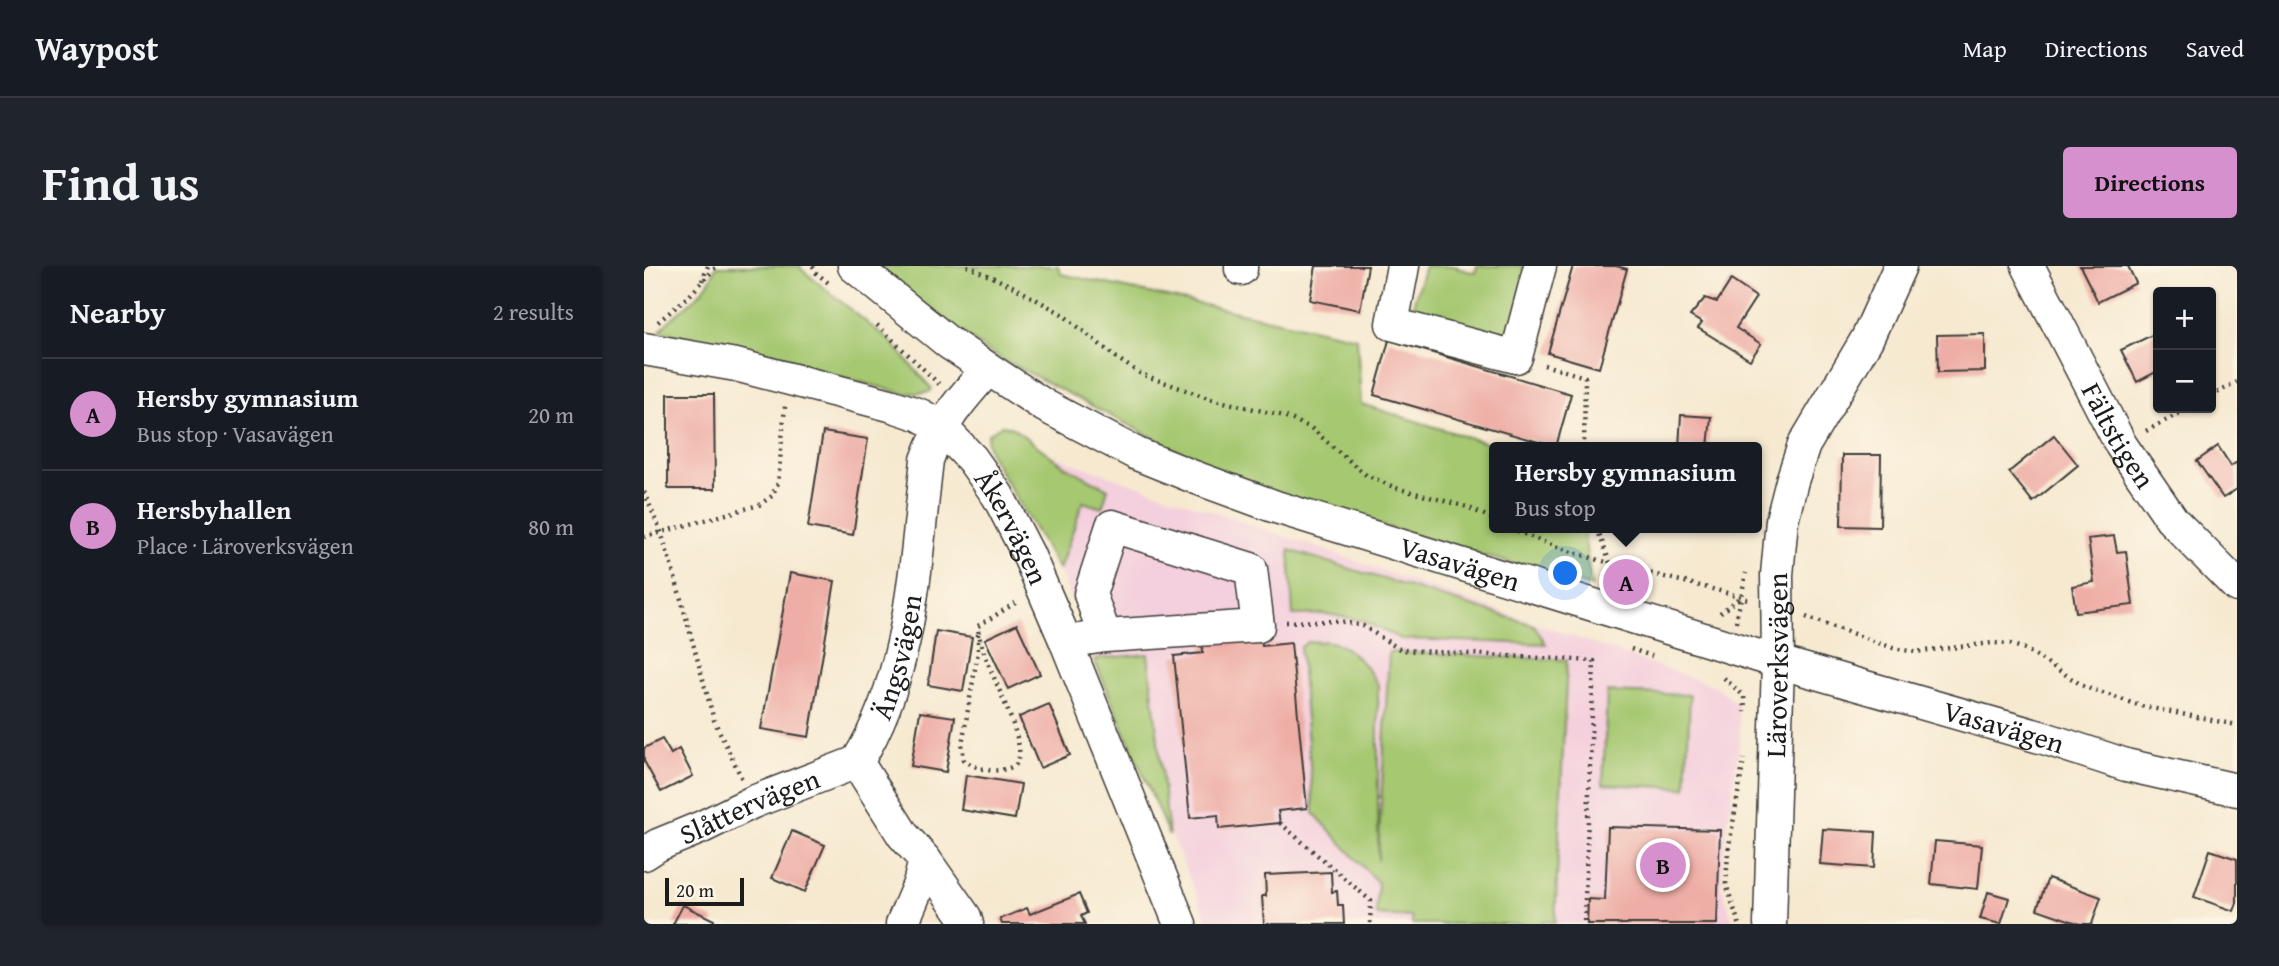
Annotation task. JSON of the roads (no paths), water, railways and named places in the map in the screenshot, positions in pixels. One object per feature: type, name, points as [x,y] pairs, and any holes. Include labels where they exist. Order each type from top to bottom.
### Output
[{"type":"street","points":[[1403,266],[1392,324],[1516,357],[1540,266]]},
{"type":"street","name":"Läroverksvägen","points":[[1770,924],[1778,662],[1777,575],[1782,520],[1791,481],[1804,445],[1867,339],[1900,266]]},
{"type":"street","name":"Fältstigen","points":[[2028,266],[2121,445],[2173,521],[2237,586]]},
{"type":"street","name":"Vasavägen","points":[[845,278],[940,336],[1045,406],[1137,454],[1194,477],[1276,507],[1778,662],[2047,739],[2126,765],[2237,790]]},
{"type":"street","name":"Åkervägen","points":[[648,338],[920,415],[941,427],[972,459],[998,496],[1028,554],[1180,924]]},
{"type":"street","name":"Ängsvägen","points":[[860,757],[884,704],[899,659],[911,601],[928,460],[941,427],[988,369]]},
{"type":"street","points":[[1066,642],[1105,636],[1258,626],[1251,569],[1112,526],[1090,594],[1105,636]]},
{"type":"street","points":[[860,757],[904,835],[925,860],[965,917],[967,924]]},
{"type":"street","name":"Slåttervägen","points":[[644,854],[753,802],[860,757]]},
{"type":"street","points":[[902,924],[919,884],[925,860]]},
{"type":"place","name":"Hersby gymnasium","points":[[1626,582]]},
{"type":"place","name":"Hersbyhallen","points":[[1663,865]]}]
